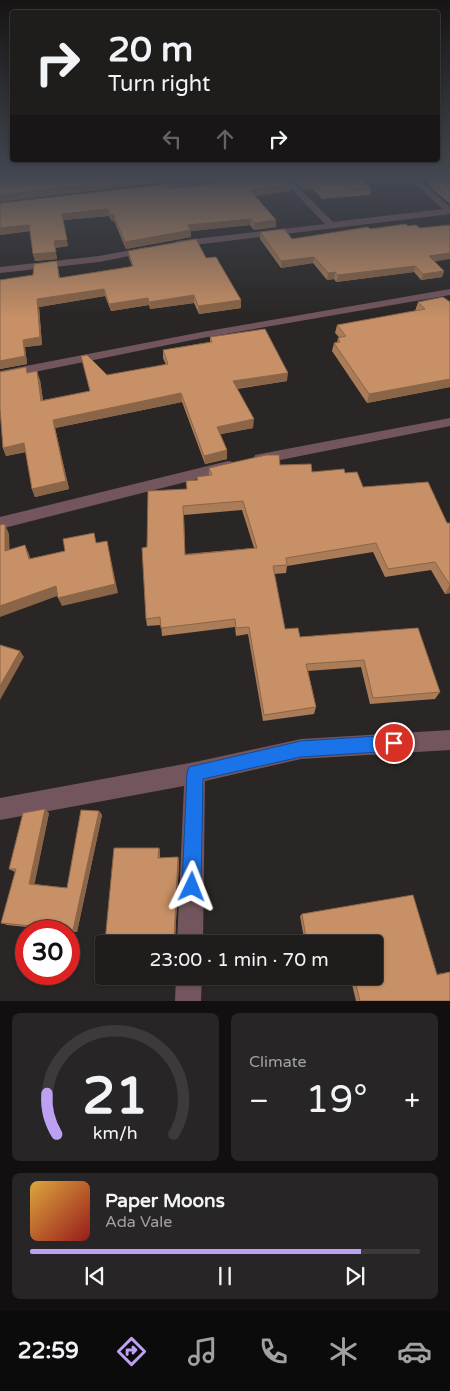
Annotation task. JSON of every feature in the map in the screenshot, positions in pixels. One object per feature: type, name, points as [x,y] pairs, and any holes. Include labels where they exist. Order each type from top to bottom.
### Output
[{"type":"street","points":[[0,270],[99,259],[160,247],[325,225]]},
{"type":"street","points":[[0,375],[202,335],[450,292]]},
{"type":"street","points":[[0,523],[245,461],[450,422]]},
{"type":"street","points":[[0,809],[195,773],[301,749],[450,740]]},
{"type":"street","points":[[190,935],[195,773]]},
{"type":"street","points":[[188,1001],[189,985]]},
{"type":"building","points":[[0,225],[64,225],[67,240],[54,241],[56,252],[33,254],[29,225],[0,228]]},
{"type":"building","points":[[118,225],[191,225],[188,225],[191,230],[125,242]]},
{"type":"building","points":[[401,225],[416,225],[420,228],[450,225],[450,253],[429,256],[444,271],[423,274],[415,266],[338,275],[335,272],[328,273],[314,257],[281,261],[260,232],[284,229],[292,239],[368,227],[370,229]]},
{"type":"building","points":[[196,239],[206,258],[216,257],[241,300],[198,306],[194,295],[149,302],[148,298],[109,304],[104,289],[37,299],[40,337],[23,340],[25,356],[0,361],[0,280],[33,275],[34,264],[57,261],[59,278],[129,267],[133,266],[128,251]]},
{"type":"building","points":[[443,297],[450,302],[450,379],[369,394],[334,343],[340,342],[338,338],[346,336],[337,325],[425,309],[418,302]]},
{"type":"building","points":[[265,329],[288,373],[233,381],[254,419],[217,427],[227,450],[204,456],[181,393],[53,420],[66,481],[32,489],[24,443],[3,448],[0,372],[26,367],[27,373],[37,371],[41,401],[90,391],[81,356],[87,355],[107,375],[168,364],[163,350],[212,342],[210,337]]},
{"type":"building","points":[[266,455],[279,455],[280,465],[311,464],[312,472],[344,469],[345,473],[357,472],[363,487],[428,482],[447,523],[450,523],[450,585],[435,562],[388,569],[376,543],[286,558],[287,565],[273,566],[285,629],[298,628],[300,637],[418,628],[440,692],[373,698],[364,660],[306,664],[316,707],[264,715],[249,627],[236,628],[235,619],[161,628],[160,617],[146,619],[142,548],[147,547],[148,491],[187,489],[186,481],[198,480],[197,477],[212,475],[209,468]],"holes":[[[243,501],[257,548],[185,555],[183,506]]]},
{"type":"building","points":[[5,524],[5,551],[25,545],[29,559],[65,551],[63,539],[94,533],[96,543],[107,541],[115,584],[58,598],[56,586],[0,606],[0,525]]},
{"type":"building","points":[[0,645],[20,651],[0,686]]},
{"type":"building","points":[[45,809],[29,884],[67,888],[81,810],[99,811],[75,920],[15,920],[15,924],[1,923],[16,869],[9,869],[23,813]]},
{"type":"building","points":[[114,848],[159,848],[158,858],[178,857],[174,935],[106,935]]},
{"type":"building","points":[[413,895],[437,975],[450,972],[450,1001],[360,1001],[356,985],[383,985],[383,935],[306,935],[302,914]]},
{"type":"route","points":[[192,887],[195,773],[301,749],[394,743]]}]
